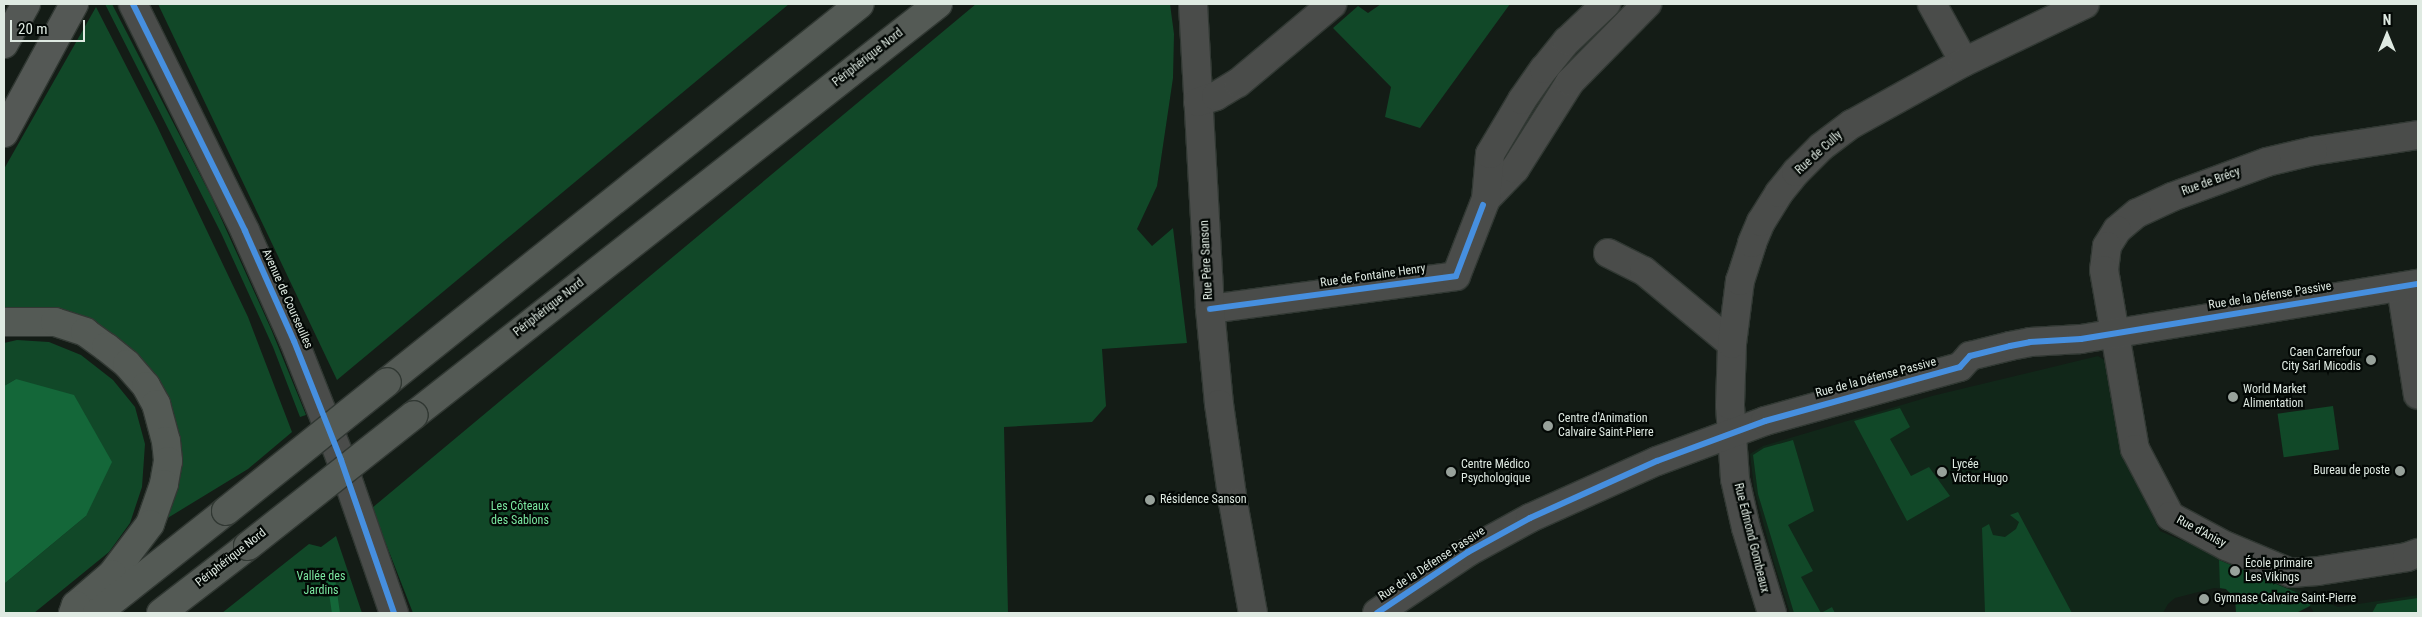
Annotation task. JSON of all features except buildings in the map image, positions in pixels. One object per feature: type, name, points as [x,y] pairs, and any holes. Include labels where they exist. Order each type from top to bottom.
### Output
[{"type":"highway","points":[[97,613],[860,4]]},
{"type":"highway","name":"Périphérique Nord","points":[[161,613],[938,4]]},
{"type":"highway","points":[[4,322],[55,322],[85,332],[106,346],[128,364],[146,386],[156,404],[166,441],[168,461],[164,484],[150,524],[112,574],[76,605],[73,613]]},
{"type":"main road","points":[[6,40],[26,4]]},
{"type":"main road","points":[[4,133],[74,4]]},
{"type":"street","name":"Avenue de Courseulles","points":[[133,4],[245,231],[294,341],[341,460],[394,613]]},
{"type":"street","name":"Rue Père Sanson","points":[[1193,4],[1210,309],[1223,434],[1253,613]]},
{"type":"street","points":[[1198,102],[1216,96],[1238,83],[1332,4]]},
{"type":"street","name":"Rue de Fontaine Henry","points":[[1210,309],[1456,276],[1486,199],[1490,154],[1522,100],[1544,69],[1567,41],[1606,4]]},
{"type":"street","name":"Rue de Fontaine Henry","points":[[1486,199],[1515,169],[1570,82],[1647,4]]},
{"type":"street","points":[[1932,4],[1964,62]]},
{"type":"street","name":"Rue de Cully","points":[[1732,433],[1732,344],[1740,281],[1752,243],[1770,208],[1796,172],[1821,148],[1852,124],[1964,62],[2085,4]]},
{"type":"street","name":"Rue de Brécy","points":[[2114,333],[2104,270],[2107,246],[2117,230],[2137,213],[2215,180],[2268,162],[2321,150],[2418,135]]},
{"type":"street","points":[[1608,253],[1644,271],[1732,344]]},
{"type":"street","points":[[2410,286],[2418,395]]},
{"type":"street","name":"Rue de la Défense Passive","points":[[1377,613],[1468,552],[1530,518],[1657,461],[1732,433],[1818,406],[1960,367],[1970,356],[1993,349],[2030,342],[2081,339],[2410,286]]},
{"type":"street","name":"Rue d'Anisy","points":[[2114,333],[2135,448],[2170,516],[2226,546],[2291,573],[2318,571],[2398,559],[2418,553]]},
{"type":"street","name":"Rue Edmond Gombeaux","points":[[1732,433],[1736,479],[1746,528],[1772,613]]},
{"type":"shaded area","name":"Lycée Victor Hugo","points":[[2098,356],[2106,361],[2123,456],[2160,531],[2338,607],[2418,595],[2418,613],[2314,613],[2310,606],[2296,613],[2236,613],[2236,602],[2233,595],[2225,589],[2214,588],[2175,598],[2168,604],[2163,613],[1790,613],[1774,563],[1754,488],[1750,454],[1763,446],[1932,396]]},
{"type":"shaded area","points":[[16,379],[74,395],[112,462],[86,516],[4,584],[4,386]]},
{"type":"green space","points":[[105,4],[112,4],[211,196],[271,329],[306,415],[300,417],[273,347],[221,233]]},
{"type":"green space","points":[[158,4],[789,4],[337,380]]},
{"type":"green space","name":"Les Côteaux des Sablons","points":[[976,4],[1170,4],[1174,34],[1173,78],[1157,186],[1137,229],[1152,246],[1173,228],[1187,343],[1102,349],[1106,406],[1092,422],[1004,427],[1008,613],[413,613],[372,508]]},
{"type":"green space","points":[[1381,4],[1510,4],[1420,128],[1385,117],[1391,87],[1333,28],[1358,6],[1368,13]]},
{"type":"green space","points":[[96,7],[157,126],[248,317],[292,432],[248,469],[166,519],[165,399],[49,309],[4,309],[4,169]]},
{"type":"green space","points":[[17,340],[49,342],[81,355],[113,380],[135,407],[145,444],[142,487],[130,523],[109,552],[34,613],[4,613],[4,584],[86,516],[16,379],[4,386],[4,343]]},
{"type":"green space","points":[[2333,406],[2339,450],[2284,457],[2278,414]]},
{"type":"green space","points":[[1900,408],[1910,427],[1890,439],[1911,476],[1929,467],[1950,496],[1907,521],[1854,421]]},
{"type":"green space","points":[[1793,440],[1814,511],[1788,525],[1813,571],[1801,577],[1821,613],[1794,613],[1758,494],[1753,455],[1764,448]]},
{"type":"green space","points":[[2018,512],[2072,613],[1985,613],[1982,528],[1989,524],[1993,535],[2005,537],[2016,529],[2019,522],[2010,515]]},
{"type":"green space","name":"Vallée des Jardins","points":[[336,536],[362,613],[222,613],[309,544],[321,547]]},
{"type":"green space","name":"École primaire Les Vikings","points":[[2219,560],[2312,599],[2310,606],[2296,613],[2236,613],[2235,598],[2226,589],[2220,588]]},
{"type":"green space","points":[[2418,598],[2418,613],[2372,613],[2377,604]]},
{"type":"green space","points":[[1832,607],[1835,613],[1821,613]]},
{"type":"waterway","points":[[331,578],[336,613]]},
{"type":"cycle path","points":[[133,4],[245,231],[294,341],[341,460],[394,613]]},
{"type":"cycle path","points":[[1210,309],[1456,276],[1483,205]]},
{"type":"cycle path","points":[[1377,613],[1468,552],[1530,518],[1657,461],[1765,421],[1960,367],[1970,356],[2030,342],[2081,339],[2418,284]]},
{"type":"place","name":"Caen Carrefour City Sarl Micodis","points":[[2371,360]]},
{"type":"place","name":"World Market Alimentation","points":[[2233,397]]},
{"type":"place","name":"Centre d'Animation Calvaire Saint-Pierre","points":[[1548,426]]},
{"type":"place","name":"Bureau de poste","points":[[2400,471]]},
{"type":"place","name":"Centre Médico Psychologique","points":[[1451,472]]},
{"type":"place","name":"Lycée Victor Hugo","points":[[1942,472]]},
{"type":"place","name":"Résidence Sanson","points":[[1150,500]]},
{"type":"place","name":"École primaire Les Vikings","points":[[2235,571]]},
{"type":"place","name":"Gymnase Calvaire Saint-Pierre","points":[[2204,599]]}]
